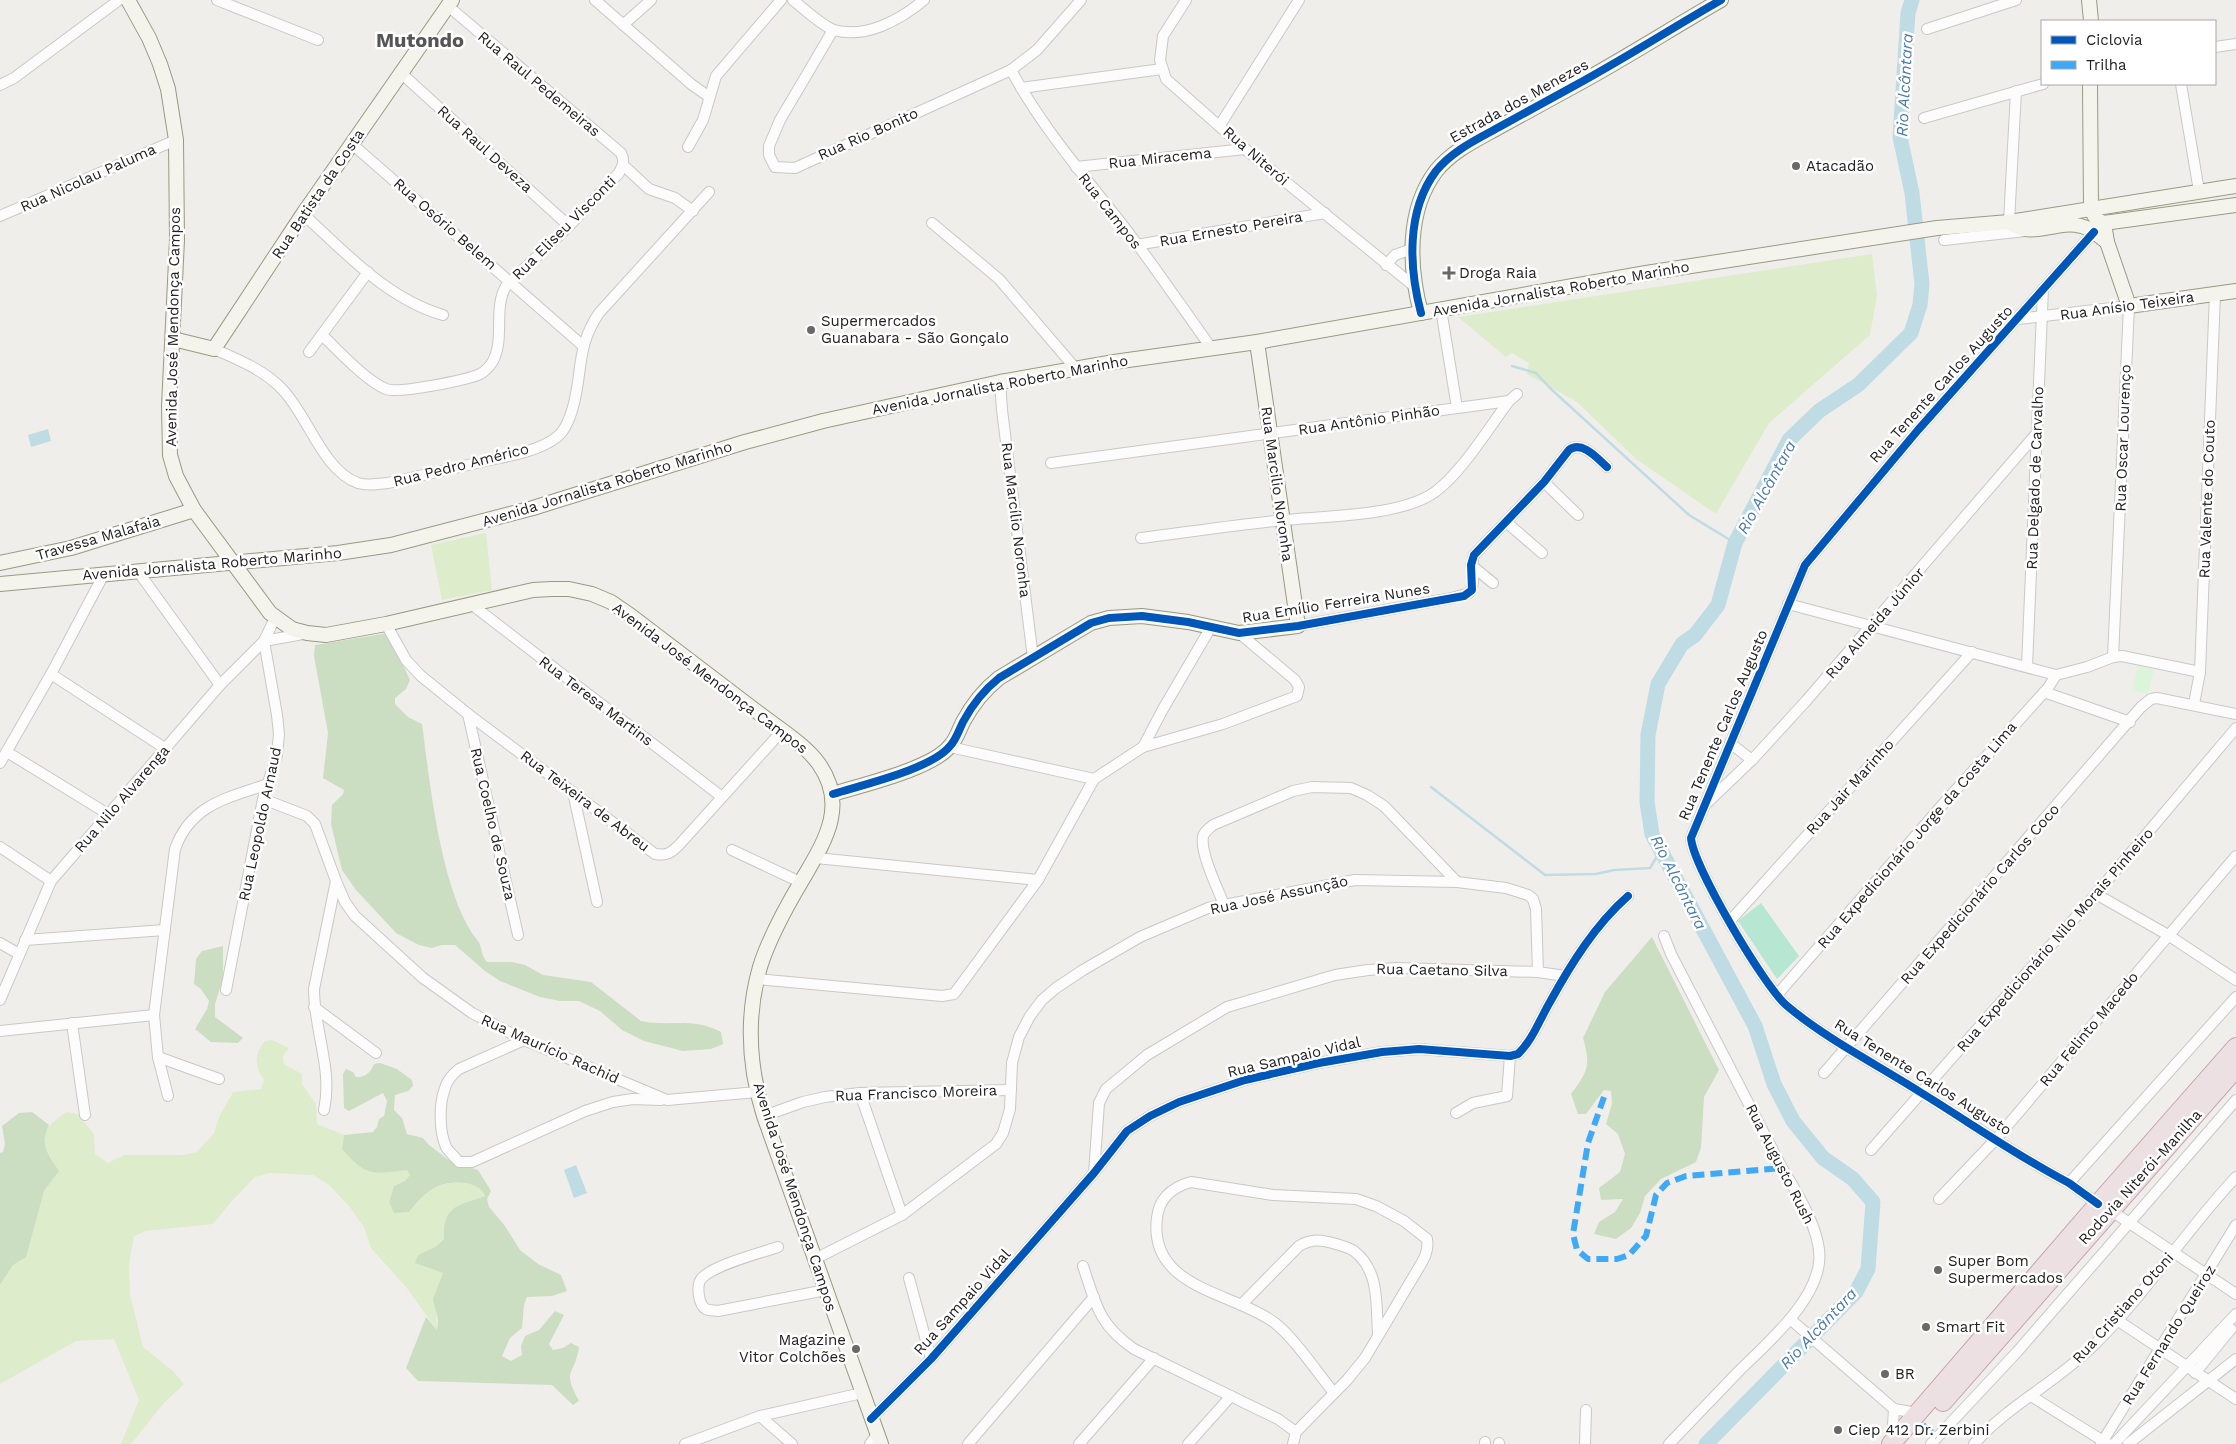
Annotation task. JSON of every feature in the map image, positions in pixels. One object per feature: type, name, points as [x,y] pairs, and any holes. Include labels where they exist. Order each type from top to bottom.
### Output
[{"type":"highway","name":"Rodovia Niterói-Manilha","points":[[1896,1444],[2104,1207],[2236,1048]]},
{"type":"highway","name":"Rodovia Niterói-Manilha","points":[[1896,1444],[1917,1414],[2104,1207],[2186,1126],[2236,1068]]},
{"type":"main road","name":"Avenida José Mendonça Campos","points":[[128,0],[149,38],[160,64],[168,89],[176,140],[177,240],[169,406],[170,455],[176,476],[194,510],[231,562],[275,618],[292,629],[307,633],[340,633],[533,590],[569,589],[592,594],[611,602],[630,615],[782,731],[818,763],[829,781],[833,794],[830,820],[816,858],[800,882],[766,951],[757,979],[750,1033],[757,1092],[764,1116],[871,1419],[876,1441]]},
{"type":"main road","name":"Estrada dos Menezes","points":[[1422,313],[1414,286],[1412,249],[1421,198],[1436,171],[1451,154],[1598,73],[1721,0]]},
{"type":"main road","points":[[2089,0],[2092,20]]},
{"type":"main road","name":"Rua Batista da Costa","points":[[214,349],[303,214],[450,3]]},
{"type":"main road","points":[[2090,85],[2091,210]]},
{"type":"main road","name":"Avenida Jornalista Roberto Marinho","points":[[1,586],[137,570],[338,553],[390,545],[533,508],[774,434],[867,410],[1000,382],[1257,342],[1646,273],[1937,228],[2009,222],[2091,210],[2236,186]]},
{"type":"main road","points":[[2199,191],[2203,210]]},
{"type":"main road","name":"Avenida Jornalista Roberto Marinho","points":[[2009,222],[2019,228],[2034,230],[2073,224],[2099,228],[2236,205]]},
{"type":"main road","name":"Avenida Jornalista Roberto Marinho","points":[[2091,210],[2107,242]]},
{"type":"main road","name":"Rua Oscar Lourenço","points":[[2107,242],[2129,306]]},
{"type":"main road","name":"Rua Anísio Teixeira","points":[[2129,306],[2236,291]]},
{"type":"main road","points":[[173,339],[214,349]]},
{"type":"main road","name":"Rua Marcilio Noronha","points":[[1257,342],[1298,626]]},
{"type":"main road","name":"Travessa Malafaia","points":[[0,563],[71,548],[194,510]]},
{"type":"main road","name":"Rua Emílio Ferreira Nunes","points":[[833,794],[899,774],[936,757],[950,747],[975,702],[986,689],[999,678],[1091,623],[1109,618],[1142,616],[1239,633],[1298,626]]},
{"type":"street","points":[[0,85],[14,78],[119,0]]},
{"type":"street","points":[[217,0],[318,40]]},
{"type":"street","points":[[594,0],[691,84],[708,96]]},
{"type":"street","points":[[624,25],[651,0]]},
{"type":"street","points":[[688,146],[700,126],[708,96],[721,69],[781,0]]},
{"type":"street","points":[[793,0],[832,30],[850,32],[867,30],[889,23],[911,11],[924,0]]},
{"type":"street","name":"Rua Rio Bonito","points":[[832,30],[780,120],[769,146],[769,155],[775,167],[794,168],[1011,70],[1037,50],[1081,0]]},
{"type":"street","points":[[1021,88],[1162,69],[1160,49],[1163,36],[1186,0]]},
{"type":"street","points":[[1220,125],[1299,0]]},
{"type":"street","points":[[1927,29],[2016,0]]},
{"type":"street","name":"Rua Raul Pedemeiras","points":[[450,3],[621,153],[624,158],[623,165],[649,189],[675,198],[693,210]]},
{"type":"street","points":[[2216,47],[2236,44]]},
{"type":"street","name":"Rua Niterói","points":[[1162,69],[1166,78],[1178,90],[1245,149],[1414,286]]},
{"type":"street","name":"Rua Campos","points":[[1011,70],[1021,88],[1076,167],[1212,349]]},
{"type":"street","name":"Rua Raul Deveza","points":[[401,73],[569,226]]},
{"type":"street","points":[[1924,118],[2041,85]]},
{"type":"street","points":[[2181,85],[2199,191]]},
{"type":"street","points":[[2009,222],[2016,91]]},
{"type":"street","name":"Rua Nicolau Paluma","points":[[0,216],[176,140]]},
{"type":"street","name":"Rua Osório Belem","points":[[352,144],[582,345]]},
{"type":"street","name":"Rua Miracema","points":[[1076,167],[1245,149]]},
{"type":"street","name":"Rua Eliseu Visconti","points":[[322,335],[371,380],[387,389],[398,390],[469,378],[488,368],[495,355],[503,291],[510,282],[569,226],[619,173],[623,165]]},
{"type":"street","name":"Rua Pedro Américo","points":[[214,349],[241,361],[283,389],[333,464],[346,477],[358,483],[370,485],[388,483],[520,453],[546,444],[558,436],[566,425],[573,406],[582,345],[588,328],[598,313],[709,192]]},
{"type":"street","name":"Rua Ernesto Pereira","points":[[1136,245],[1325,213]]},
{"type":"street","points":[[303,214],[368,272],[414,304],[443,315]]},
{"type":"street","points":[[932,223],[999,279],[1076,369]]},
{"type":"street","name":"Rua Tenente Carlos Augusto","points":[[2099,228],[1918,430],[1805,565],[1694,830],[1692,844],[1729,922],[1777,996],[1800,1015],[1848,1047],[2069,1182],[2172,1253],[2236,1294]]},
{"type":"street","name":"Avenida Jornalista Roberto Marinho","points":[[1944,240],[2034,230]]},
{"type":"street","points":[[1386,265],[1395,255],[1412,249]]},
{"type":"street","points":[[309,352],[368,272]]},
{"type":"street","name":"Rua Delgado de Carvalho","points":[[2027,666],[2043,289]]},
{"type":"street","name":"Rua Valente do Couto","points":[[2194,704],[2200,672],[2215,294]]},
{"type":"street","name":"Rua Anísio Teixeira","points":[[2018,319],[2042,318],[2129,306]]},
{"type":"street","name":"Rua Oscar Lourenço","points":[[2113,657],[2129,306]]},
{"type":"street","points":[[1440,309],[1457,408]]},
{"type":"street","name":"Rua Marcílio Noronha","points":[[1000,382],[1033,658]]},
{"type":"street","name":"Rua Antônio Pinhão","points":[[1051,463],[1457,408],[1513,398],[1450,479],[1434,493],[1415,504],[1394,509],[1282,520]]},
{"type":"street","name":"Rua Almeida Júnior","points":[[1705,804],[1752,760],[1873,626],[2037,433]]},
{"type":"street","points":[[1493,583],[1471,565],[1474,555],[1544,482],[1569,450],[1576,447],[1587,450],[1607,467]]},
{"type":"street","points":[[1544,482],[1578,515]]},
{"type":"street","points":[[1141,538],[1282,520]]},
{"type":"street","points":[[1506,522],[1542,553]]},
{"type":"street","name":"Rua Emílio Ferreira Nunes","points":[[1298,626],[1464,596],[1472,590],[1471,565]]},
{"type":"street","points":[[137,570],[220,685]]},
{"type":"street","points":[[0,762],[51,674],[104,574]]},
{"type":"street","name":"Rua Teresa Martins","points":[[471,604],[722,797]]},
{"type":"street","points":[[1788,604],[2056,674],[2087,667],[2113,657],[2134,657],[2200,672]]},
{"type":"street","name":"Rua Nilo Alvarenga","points":[[0,1000],[51,881],[220,685],[264,641],[275,618]]},
{"type":"street","name":"Rua Teixeira de Abreu","points":[[386,624],[412,666],[421,676],[468,714],[655,854],[663,856],[671,853],[782,731]]},
{"type":"street","points":[[1143,748],[1163,709],[1211,627]]},
{"type":"street","points":[[264,641],[307,633]]},
{"type":"street","points":[[757,979],[942,996],[954,994],[1038,880],[1094,779],[1143,748],[1223,724],[1297,696],[1299,687],[1295,680],[1239,633]]},
{"type":"street","name":"Rua Leopoldo Arnaud","points":[[226,990],[263,799],[277,755],[279,734],[264,641]]},
{"type":"street","name":"Rua Jair Marinho","points":[[1729,922],[1972,652]]},
{"type":"street","points":[[51,674],[166,748]]},
{"type":"street","name":"Rua Expedicionário Jorge da Costa Lima","points":[[1777,996],[1944,803],[2044,692],[2056,674]]},
{"type":"street","points":[[2044,692],[2132,718]]},
{"type":"street","name":"Rua Expedicionário Carlos Coco","points":[[1824,1073],[2148,701],[2157,698],[2236,714]]},
{"type":"street","name":"Rua Coelho de Souza","points":[[468,714],[518,935]]},
{"type":"street","name":"Rua Expedicionário Nilo Morais Pinheiro","points":[[1872,1150],[2096,894],[2236,728]]},
{"type":"street","points":[[1730,743],[1752,760]]},
{"type":"street","points":[[950,747],[1094,779]]},
{"type":"street","points":[[7,752],[108,814]]},
{"type":"street","points":[[168,1096],[158,1058],[154,1015],[171,868],[179,836],[194,816],[215,803],[268,784]]},
{"type":"street","points":[[1224,905],[1205,854],[1203,844],[1205,832],[1213,825],[1284,794],[1312,787],[1332,786],[1351,788],[1367,795],[1384,806],[1457,882]]},
{"type":"street","points":[[573,792],[597,902]]},
{"type":"street","name":"Rua Maurício Rachid","points":[[263,799],[300,812],[315,824],[345,902],[355,916],[423,978],[472,1013],[524,1040],[667,1100],[757,1092]]},
{"type":"street","points":[[0,846],[51,881]]},
{"type":"street","points":[[732,850],[800,882]]},
{"type":"street","name":"Rua Felinto Macedo","points":[[1939,1199],[1996,1139],[2236,856]]},
{"type":"street","points":[[816,858],[1038,880]]},
{"type":"street","name":"Rua José Assunção","points":[[815,1259],[902,1215],[996,1144],[1007,1123],[1012,1062],[1019,1037],[1030,1016],[1056,988],[1140,937],[1208,908],[1355,880],[1457,882],[1506,888],[1528,895],[1533,900],[1536,909],[1538,972]]},
{"type":"street","points":[[324,1110],[328,1079],[314,1007],[318,965],[336,881]]},
{"type":"street","points":[[2096,894],[2168,936],[2236,980]]},
{"type":"street","points":[[1456,1113],[1473,1103],[1508,1095],[1510,1056],[1518,1054],[1526,1044],[1565,976],[1599,926],[1628,896]]},
{"type":"street","points":[[25,940],[165,930]]},
{"type":"street","name":"Rua Augusto Rush","points":[[1664,936],[1693,997],[1782,1168],[1797,1192],[1819,1250],[1816,1278],[1792,1321],[1669,1444]]},
{"type":"street","points":[[0,942],[19,954]]},
{"type":"street","name":"Rua Caetano Silva","points":[[1094,1173],[1099,1103],[1106,1089],[1147,1056],[1227,1007],[1334,975],[1368,970],[1396,968],[1538,972],[1565,976]]},
{"type":"street","points":[[2069,1182],[2236,997]]},
{"type":"street","points":[[314,1007],[376,1052]]},
{"type":"street","points":[[0,1031],[154,1015]]},
{"type":"street","points":[[72,1023],[85,1115]]},
{"type":"street","points":[[524,1040],[459,1069],[451,1076],[445,1087],[441,1106],[443,1138],[447,1149],[459,1162],[472,1162],[585,1111],[613,1102],[633,1099],[667,1100]]},
{"type":"street","name":"Rua Sampaio Vidal","points":[[871,1419],[931,1359],[1094,1173],[1127,1131],[1150,1116],[1179,1102],[1246,1080],[1319,1063],[1382,1052],[1420,1049],[1510,1056]]},
{"type":"street","points":[[158,1058],[220,1079]]},
{"type":"street","name":"Rua Francisco Moreira","points":[[764,1116],[803,1102],[825,1097],[860,1093],[1011,1090]]},
{"type":"street","points":[[860,1093],[902,1215]]},
{"type":"street","points":[[1934,1440],[2017,1352],[2236,1100]]},
{"type":"street","points":[[2186,1126],[2201,1140]]},
{"type":"street","name":"Rua Cristiano Otoni","points":[[1974,1444],[1984,1432],[2064,1373],[2117,1320],[2236,1177]]},
{"type":"street","points":[[1293,1444],[1296,1432],[1334,1393],[1365,1358],[1426,1254],[1428,1246],[1426,1239],[1420,1232],[1376,1206],[1356,1199],[1273,1195],[1191,1182],[1178,1186],[1167,1194],[1158,1209],[1156,1226],[1158,1243],[1169,1265],[1194,1284],[1263,1314],[1277,1325],[1334,1393]]},
{"type":"street","name":"Rua Fernando Queiroz","points":[[2101,1444],[2236,1225]]},
{"type":"street","points":[[1241,1305],[1299,1246],[1309,1240],[1323,1240],[1354,1250],[1371,1272],[1376,1286],[1378,1334]]},
{"type":"street","points":[[778,1247],[710,1271],[699,1281],[698,1288],[702,1305],[707,1310],[718,1311],[826,1290]]},
{"type":"street","points":[[1083,1266],[1104,1322],[1116,1337],[1134,1349],[1278,1419],[1296,1432]]},
{"type":"street","points":[[909,1278],[931,1359]]},
{"type":"street","points":[[968,1444],[1094,1297]]},
{"type":"street","points":[[2114,1444],[2236,1314]]},
{"type":"street","points":[[2117,1320],[2236,1399]]},
{"type":"street","points":[[1792,1321],[1894,1409],[1917,1414]]},
{"type":"street","points":[[2195,1373],[2236,1322]]},
{"type":"street","points":[[1079,1444],[1154,1358]]},
{"type":"street","points":[[2128,1444],[2236,1359]]},
{"type":"street","points":[[685,1444],[760,1416],[862,1393]]},
{"type":"street","points":[[1188,1444],[1231,1396]]},
{"type":"street","points":[[2031,1396],[2108,1444]]},
{"type":"street","points":[[1894,1409],[1896,1444]]},
{"type":"street","points":[[1586,1410],[1586,1444]]},
{"type":"street","points":[[760,1416],[792,1444]]},
{"type":"green space","points":[[1872,254],[1877,296],[1870,335],[1769,423],[1716,514],[1636,459],[1577,402],[1527,374],[1529,363],[1512,353],[1506,357],[1458,317]]},
{"type":"green space","points":[[486,533],[492,590],[442,600],[431,545]]},
{"type":"green space","points":[[388,633],[410,680],[406,689],[395,698],[395,704],[408,717],[422,724],[433,807],[446,868],[465,921],[480,944],[483,956],[487,962],[512,962],[525,965],[543,975],[591,982],[641,1021],[711,1027],[721,1032],[723,1044],[711,1049],[683,1051],[644,1041],[622,1030],[600,1011],[579,1001],[560,1001],[540,997],[500,981],[485,971],[455,945],[442,945],[432,948],[419,945],[396,933],[356,890],[342,870],[331,824],[332,805],[343,794],[344,790],[323,778],[328,733],[314,656],[315,645]]},
{"type":"green space","points":[[2138,666],[2154,670],[2148,694],[2132,690]]},
{"type":"green space","points":[[1761,903],[1799,956],[1777,979],[1738,921]]},
{"type":"green space","points":[[1652,937],[1719,1070],[1704,1097],[1701,1148],[1696,1162],[1661,1179],[1645,1196],[1640,1213],[1631,1228],[1616,1239],[1594,1234],[1599,1222],[1615,1212],[1623,1199],[1601,1200],[1599,1188],[1620,1172],[1625,1154],[1618,1134],[1606,1124],[1612,1104],[1611,1091],[1604,1090],[1586,1114],[1578,1114],[1571,1094],[1586,1068],[1587,1055],[1583,1038],[1605,992]]},
{"type":"green space","points":[[223,946],[223,978],[215,1004],[215,1017],[243,1038],[238,1043],[211,1042],[195,1029],[207,1009],[209,1001],[201,989],[194,984],[196,959],[202,951]]},
{"type":"green space","points":[[272,1040],[289,1048],[283,1056],[284,1064],[302,1074],[302,1084],[316,1104],[317,1124],[344,1135],[342,1149],[386,1172],[407,1170],[410,1175],[405,1181],[394,1186],[389,1202],[394,1212],[409,1212],[427,1193],[444,1184],[473,1184],[483,1190],[485,1196],[461,1205],[450,1215],[446,1221],[444,1238],[435,1247],[418,1255],[428,1268],[443,1272],[436,1310],[437,1330],[406,1287],[371,1248],[364,1227],[349,1206],[329,1185],[313,1175],[269,1173],[255,1177],[213,1224],[146,1231],[134,1236],[129,1264],[130,1294],[143,1347],[173,1371],[184,1384],[163,1404],[131,1444],[121,1444],[139,1400],[114,1339],[76,1341],[0,1384],[0,1285],[13,1265],[44,1191],[59,1171],[45,1145],[45,1133],[49,1127],[66,1112],[78,1114],[94,1134],[95,1154],[108,1163],[124,1155],[183,1155],[197,1152],[214,1133],[219,1117],[233,1092],[261,1089],[264,1080],[258,1070],[257,1055],[265,1041]]},
{"type":"green space","points":[[380,1063],[397,1069],[412,1080],[413,1086],[408,1091],[395,1095],[394,1110],[402,1118],[407,1134],[423,1138],[429,1145],[458,1167],[469,1167],[478,1170],[491,1191],[487,1199],[489,1207],[505,1226],[520,1250],[538,1264],[561,1275],[567,1291],[552,1296],[527,1297],[524,1305],[522,1328],[510,1338],[502,1356],[511,1361],[522,1355],[521,1346],[525,1336],[539,1330],[555,1311],[564,1315],[549,1344],[553,1350],[563,1348],[571,1343],[579,1347],[570,1377],[579,1401],[573,1405],[552,1385],[418,1381],[406,1368],[426,1317],[437,1330],[438,1320],[433,1299],[443,1273],[415,1263],[418,1255],[435,1247],[444,1239],[446,1219],[454,1208],[485,1196],[477,1186],[447,1183],[430,1190],[409,1212],[394,1213],[389,1202],[394,1186],[405,1181],[410,1175],[407,1170],[370,1172],[358,1165],[342,1149],[344,1135],[373,1132],[377,1127],[379,1119],[384,1116],[387,1101],[383,1093],[349,1111],[344,1108],[343,1074],[346,1069],[353,1072],[356,1077],[362,1077],[371,1070],[374,1064]]},
{"type":"green space","points":[[32,1112],[49,1125],[45,1139],[46,1149],[59,1171],[44,1191],[26,1257],[13,1265],[0,1285],[0,1153],[3,1152],[5,1144],[2,1126],[19,1113]]},
{"type":"water","points":[[48,429],[51,441],[31,447],[28,435]]},
{"type":"water","points":[[576,1165],[587,1193],[574,1198],[564,1170]]},
{"type":"waterway","name":"Rio Alcântara","points":[[1706,1444],[1856,1292],[1868,1269],[1873,1202],[1853,1179],[1823,1158],[1793,1121],[1774,1084],[1755,1026],[1652,834],[1647,802],[1648,735],[1658,684],[1682,644],[1695,635],[1718,605],[1735,543],[1789,440],[1819,411],[1858,385],[1911,333],[1920,305],[1922,284],[1912,193],[1900,137],[1908,13],[1912,0]]},
{"type":"waterway","points":[[1512,366],[1536,373],[1551,389],[1689,515],[1735,543]]},
{"type":"waterway","points":[[1431,787],[1545,875],[1596,874],[1614,870],[1650,868],[1661,850]]},
{"type":"marked path","points":[[1604,1097],[1588,1143],[1573,1234],[1577,1250],[1588,1259],[1617,1259],[1629,1255],[1646,1236],[1656,1195],[1667,1183],[1686,1176],[1782,1168]]},
{"type":"marked path","points":[[1923,1425],[1937,1437]]},
{"type":"cycle path","points":[[1421,313],[1414,277],[1413,240],[1419,204],[1426,187],[1436,171],[1450,157],[1475,140],[1593,76],[1721,0]]},
{"type":"cycle path","points":[[2094,232],[1918,430],[1805,565],[1691,838],[1704,873],[1731,925],[1762,975],[1786,1005],[1834,1040],[2069,1183],[2098,1204]]},
{"type":"cycle path","points":[[833,794],[912,769],[941,754],[954,741],[974,704],[999,678],[1091,623],[1109,618],[1142,616],[1188,622],[1239,633],[1298,626],[1464,596],[1472,590],[1471,565],[1474,555],[1544,482],[1569,450],[1579,447],[1584,449],[1607,467]]},
{"type":"cycle path","points":[[871,1419],[931,1359],[1094,1173],[1127,1131],[1150,1116],[1179,1102],[1245,1080],[1319,1063],[1382,1052],[1419,1049],[1510,1056],[1518,1054],[1532,1036],[1558,988],[1584,946],[1605,919],[1628,896]]},
{"type":"place","name":"Atacadão","points":[[1796,166]]},
{"type":"place","name":"Droga Raia","points":[[1449,273]]},
{"type":"place","name":"Supermercados Guanabara - São Gonçalo","points":[[811,330]]},
{"type":"place","name":"Super Bom Supermercados","points":[[1938,1270]]},
{"type":"place","name":"Smart Fit","points":[[1926,1327]]},
{"type":"place","name":"Magazine Vitor Colchões","points":[[856,1349]]},
{"type":"place","name":"BR","points":[[1885,1374]]},
{"type":"place","name":"Ciep 412 Dr. Zerbini","points":[[1838,1430]]},
{"type":"district","name":"Mutondo","points":[[420,40]]}]
